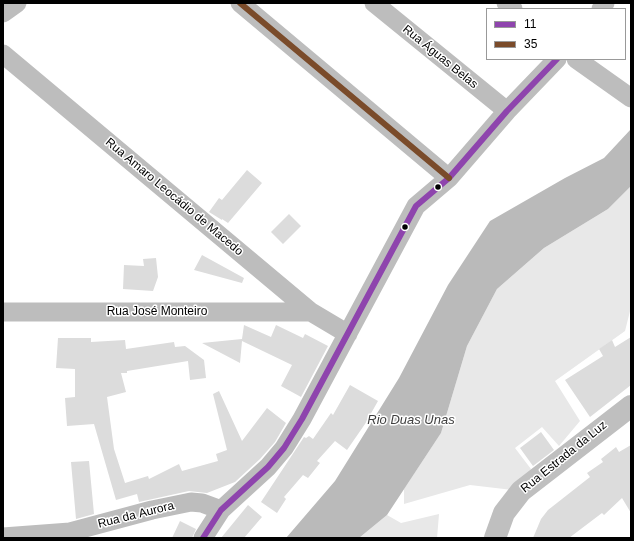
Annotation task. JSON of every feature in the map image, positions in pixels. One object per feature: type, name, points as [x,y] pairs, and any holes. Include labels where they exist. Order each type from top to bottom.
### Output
[{"type":"main road","name":"Rua Estrada da Luz","points":[[495,538],[504,513],[521,491],[631,406]]},
{"type":"street","points":[[3,13],[18,3]]},
{"type":"street","points":[[240,3],[449,178]]},
{"type":"street","name":"Rua Águas Belas","points":[[374,3],[507,111]]},
{"type":"street","name":"Rua Amaro Leocádio de Macedo","points":[[3,54],[311,312],[348,334]]},
{"type":"street","points":[[203,538],[221,510],[268,467],[284,448],[302,419],[413,210],[420,201],[449,178],[507,111],[556,60]]},
{"type":"street","points":[[577,60],[631,98]]},
{"type":"street","name":"Rua José Monteiro","points":[[3,312],[311,312]]},
{"type":"street","name":"Rua da Aurora","points":[[3,537],[70,532],[152,510],[191,502],[202,503],[221,510]]},
{"type":"shaded area","points":[[631,186],[631,307],[625,331],[555,381],[580,421],[559,446],[542,427],[515,448],[531,469],[521,491],[470,485],[404,504],[404,489],[441,433],[467,346],[497,289],[544,248],[608,209]]},
{"type":"shaded area","points":[[439,514],[437,538],[359,538],[387,515],[401,523]]},
{"type":"water","name":"Rio Duas Unas","points":[[631,129],[631,186],[608,209],[544,248],[497,289],[467,346],[441,433],[387,515],[359,538],[286,538],[335,481],[399,378],[448,285],[490,221],[565,178],[604,158]]},
{"type":"building","points":[[247,170],[262,183],[228,223],[209,212],[219,198],[222,200]]},
{"type":"building","points":[[289,214],[301,226],[283,244],[271,232]]},
{"type":"building","points":[[202,255],[244,278],[242,283],[194,270]]},
{"type":"building","points":[[156,258],[158,277],[153,291],[123,289],[124,265],[144,266],[143,259]]},
{"type":"building","points":[[244,325],[271,337],[276,325],[303,338],[305,334],[328,346],[301,397],[281,386],[292,365],[242,341],[240,363],[202,343],[242,339]]},
{"type":"building","points":[[631,337],[631,385],[590,417],[565,380],[603,356],[599,349],[612,340],[615,347]]},
{"type":"building","points":[[58,338],[91,338],[91,342],[125,340],[126,349],[174,342],[175,347],[185,346],[204,360],[206,378],[190,380],[188,361],[121,373],[126,392],[107,397],[114,449],[125,483],[148,476],[149,479],[179,464],[182,471],[218,461],[216,454],[227,450],[213,394],[219,391],[242,441],[267,408],[286,423],[275,442],[260,459],[235,482],[207,493],[189,491],[139,502],[137,494],[116,500],[94,424],[67,426],[65,398],[75,397],[75,369],[56,368]]},
{"type":"building","points":[[350,385],[378,401],[365,424],[347,450],[335,441],[317,461],[320,463],[308,478],[303,475],[284,497],[286,499],[277,513],[261,502],[304,437],[306,438],[309,436],[313,439],[331,413],[333,415]]},
{"type":"building","points":[[541,432],[554,450],[533,466],[520,448]]},
{"type":"building","points":[[631,445],[631,513],[622,498],[604,515],[602,513],[569,538],[533,538],[541,519],[548,510],[590,477],[587,473],[603,462],[601,459],[616,447],[619,452]]},
{"type":"building","points":[[89,461],[94,514],[76,519],[71,462]]},
{"type":"building","points":[[248,505],[262,517],[244,538],[221,538]]},
{"type":"building","points":[[180,521],[196,529],[192,538],[172,538]]},
{"type":"transit line","name":"35","points":[[240,3],[449,178]]},
{"type":"transit line","name":"11","points":[[203,538],[221,510],[268,467],[284,448],[302,419],[416,206],[449,178],[507,111],[556,60]]}]
